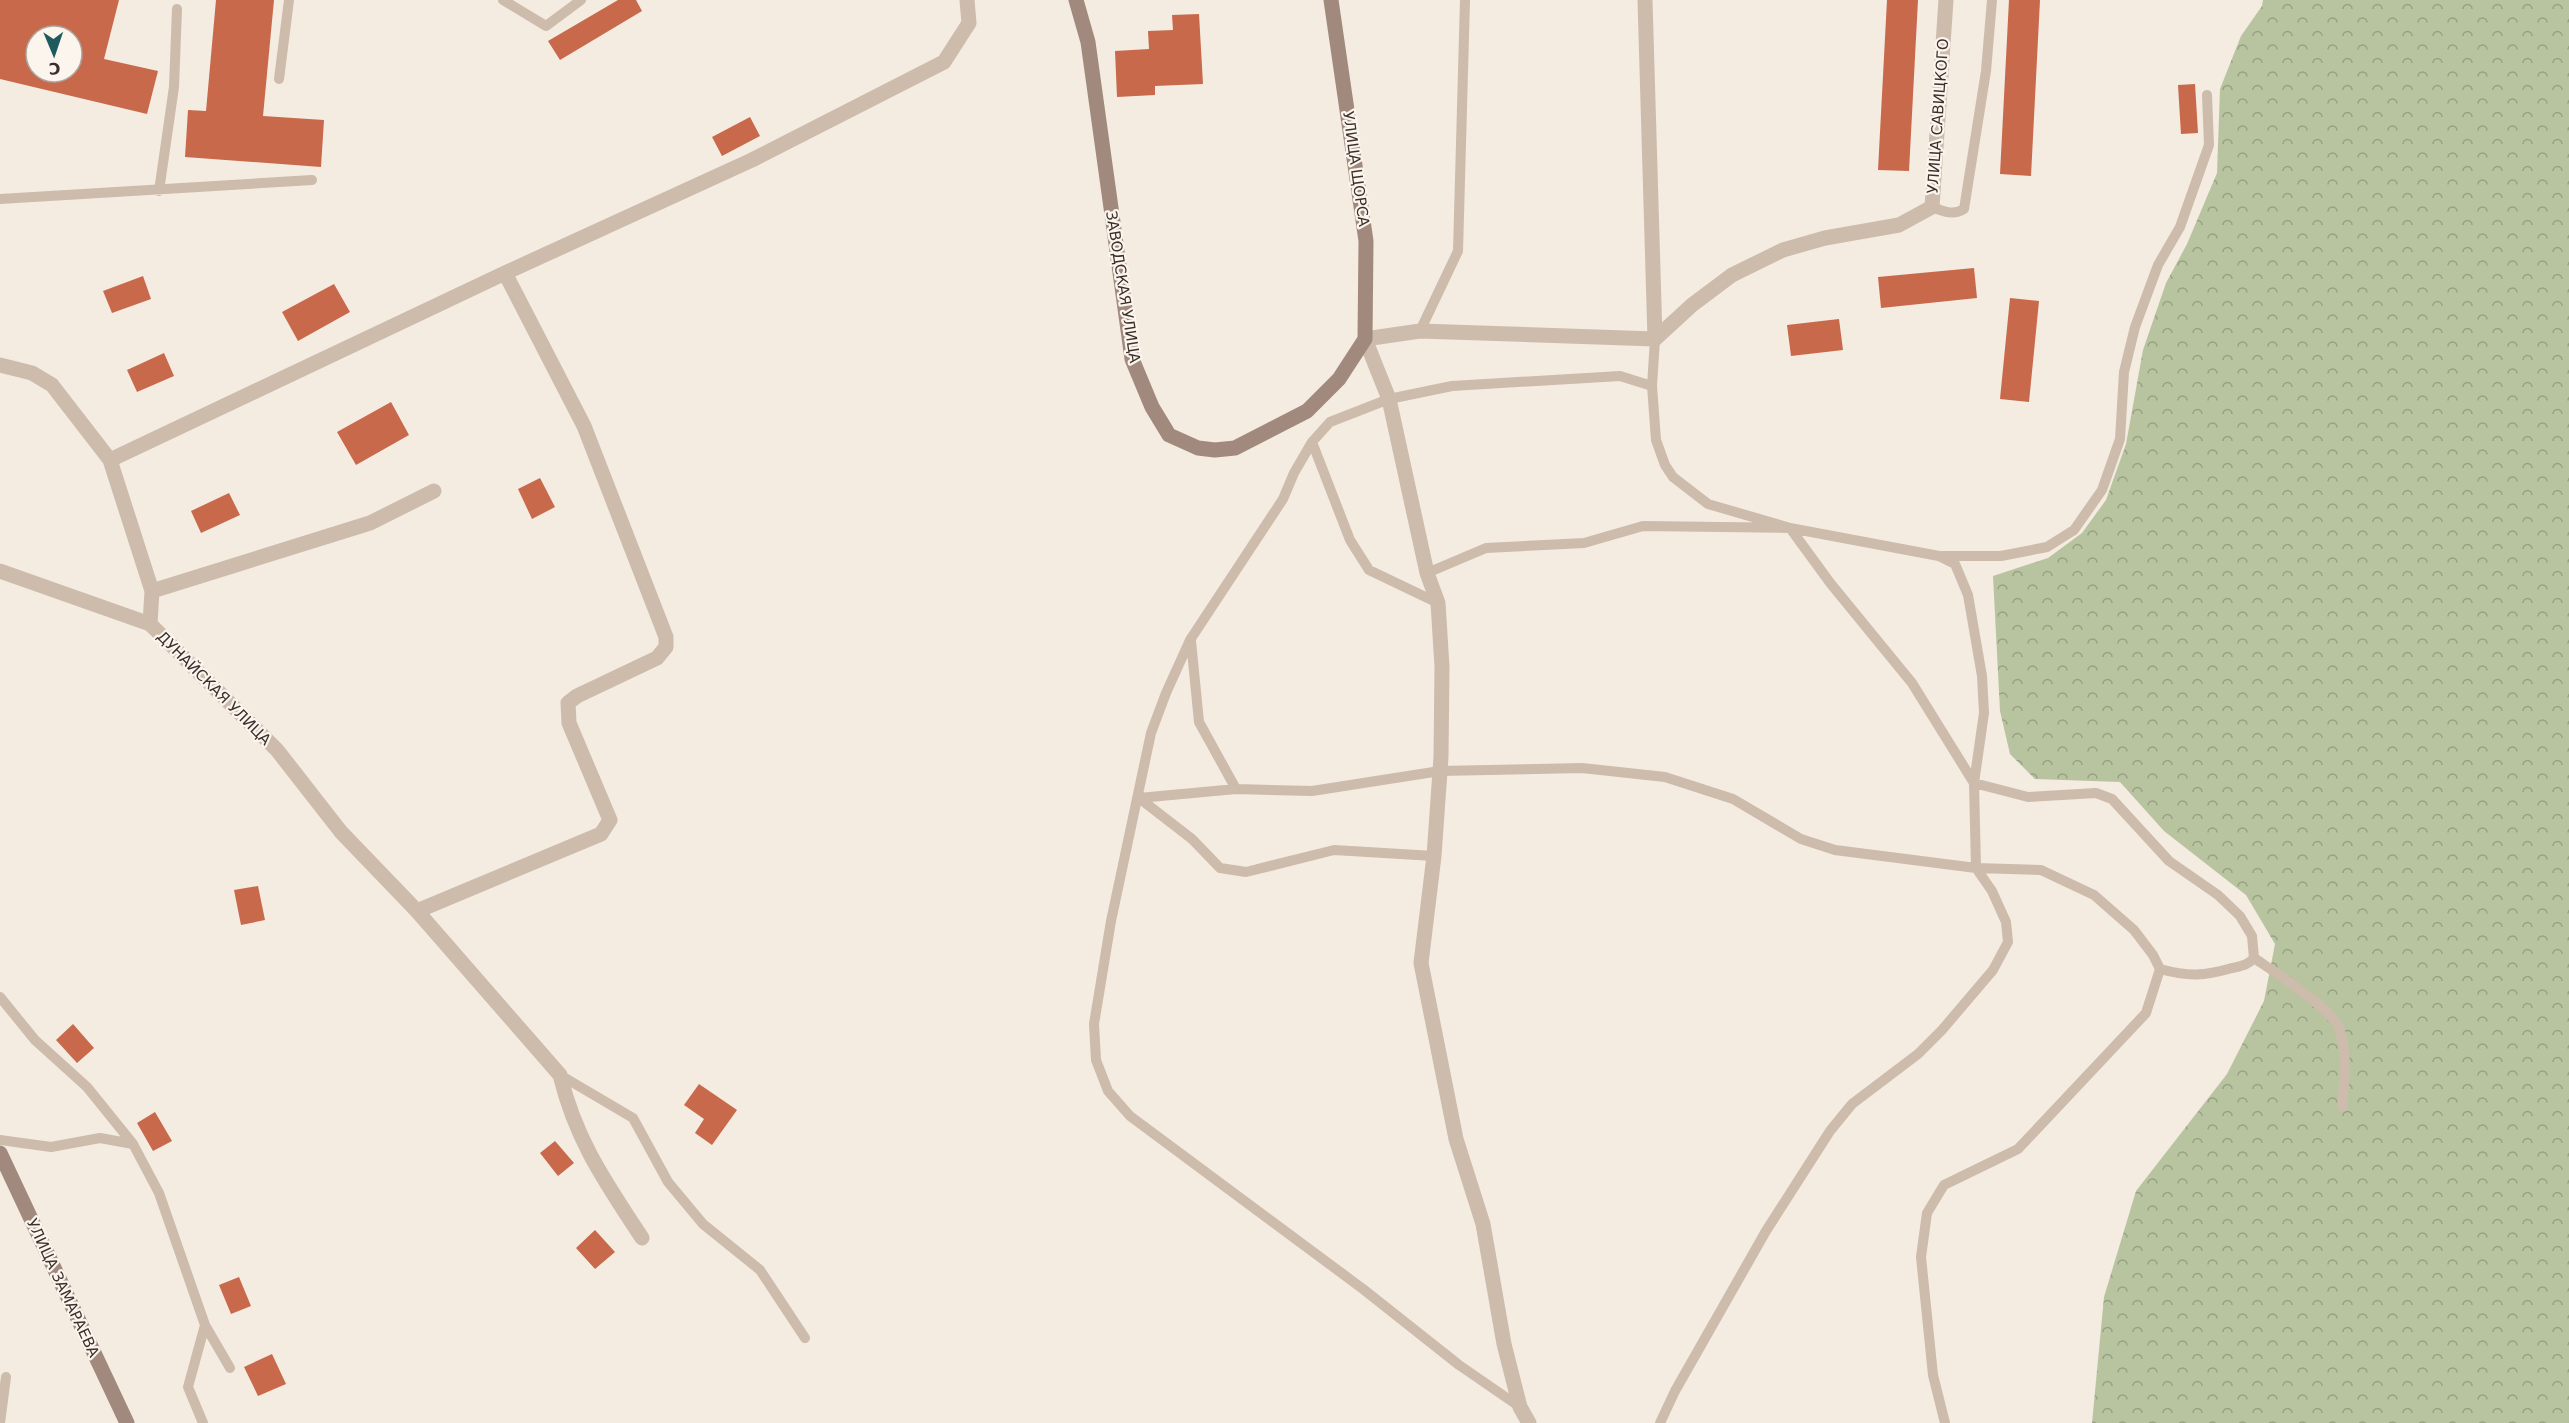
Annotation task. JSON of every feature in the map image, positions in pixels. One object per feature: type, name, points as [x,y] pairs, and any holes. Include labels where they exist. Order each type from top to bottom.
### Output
[{"type":"street","points":[[110,460],[505,273],[752,160],[944,62],[969,23],[967,0]]},
{"type":"street","name":"ЗАВОДСКАЯ УЛИЦА","points":[[1076,0],[1088,42],[1132,359],[1152,407],[1169,435],[1198,448],[1215,450],[1234,448],[1307,411],[1339,379],[1365,339]]},
{"type":"street","name":"УЛИЦА ЩОРСА","points":[[1331,0],[1366,241],[1365,339]]},
{"type":"street","points":[[1529,1423],[1520,1407],[1504,1344],[1483,1224],[1456,1139],[1421,963],[1434,856],[1440,771],[1442,667],[1438,603],[1427,573],[1389,399],[1365,339],[1420,331],[1655,339],[1645,0]]},
{"type":"street","name":"УЛИЦА САВИЦКОГО","points":[[1655,339],[1692,305],[1732,275],[1783,250],[1825,238],[1899,225],[1932,207],[1946,0]]},
{"type":"street","points":[[417,911],[601,834],[610,820],[569,723],[568,703],[577,696],[657,658],[666,646],[666,637],[584,426],[505,273]]},
{"type":"street","name":"ДУНАЙСКАЯ УЛИЦА","points":[[0,365],[32,374],[52,385],[110,460],[152,591],[150,624],[277,750],[341,832],[417,911],[560,1075]]},
{"type":"street","points":[[152,591],[370,523],[434,491]]},
{"type":"street","points":[[0,571],[150,624]]},
{"type":"street","points":[[560,1075],[568,1109],[582,1142],[596,1168],[642,1238]]},
{"type":"street","name":"УЛИЦА ЗАМАРАЕВА","points":[[0,1153],[127,1423]]},
{"type":"lane","points":[[279,79],[289,0]]},
{"type":"lane","points":[[503,0],[546,26],[581,0]]},
{"type":"lane","points":[[1420,331],[1458,251],[1465,0]]},
{"type":"lane","points":[[1932,207],[1948,213],[1964,209],[1986,71],[1992,0]]},
{"type":"lane","points":[[159,190],[174,87],[177,9]]},
{"type":"lane","points":[[1655,339],[1652,386],[1656,440],[1665,465],[1673,477],[1708,504],[1790,528],[1939,556],[2001,556],[2047,547],[2074,530],[2102,490],[2120,439],[2124,372],[2135,327],[2158,265],[2180,227],[2209,145],[2208,95]]},
{"type":"lane","points":[[0,199],[312,180]]},
{"type":"lane","points":[[1520,1407],[1459,1365],[1354,1282],[1130,1116],[1108,1091],[1096,1060],[1094,1024],[1111,921],[1151,733],[1190,639],[1283,499],[1294,473],[1312,442],[1330,422],[1389,399],[1452,386],[1620,376],[1652,386]]},
{"type":"lane","points":[[1312,442],[1350,540],[1369,570],[1438,603]]},
{"type":"lane","points":[[1427,573],[1486,548],[1584,543],[1643,526],[1790,528]]},
{"type":"lane","points":[[1790,528],[1832,585],[1912,683],[1974,783],[2028,798],[2096,794],[2112,799],[2169,861],[2218,895],[2240,916],[2252,936],[2254,958],[2249,964],[2208,975],[2183,976],[2160,969]]},
{"type":"lane","points":[[1660,1423],[1675,1391],[1766,1231],[1830,1131],[1852,1104],[1918,1054],[1942,1030],[1993,970],[2008,942],[2006,922],[1992,891],[1976,868],[1974,783],[1984,713],[1977,636],[1968,595],[1955,564],[1939,556]]},
{"type":"lane","points":[[1190,639],[1199,722],[1236,789]]},
{"type":"lane","points":[[1139,798],[1236,789],[1312,790],[1440,771],[1582,768],[1665,777],[1733,799],[1801,839],[1835,850],[1976,868],[2041,870],[2094,896],[2134,930],[2153,955],[2160,969],[2146,1013],[2018,1149],[1944,1185],[1927,1213],[1921,1257],[1933,1375],[1945,1423]]},
{"type":"lane","points":[[1139,798],[1192,839],[1220,868],[1246,872],[1334,850],[1434,856]]},
{"type":"lane","points":[[2254,958],[2304,992],[2338,1026],[2344,1061],[2342,1107]]},
{"type":"lane","points":[[0,997],[35,1040],[87,1087],[133,1144],[159,1193],[205,1325],[230,1368]]},
{"type":"lane","points":[[560,1075],[633,1118],[668,1182],[703,1224],[760,1270],[805,1338]]},
{"type":"lane","points":[[0,1140],[51,1147],[100,1138],[133,1144]]},
{"type":"lane","points":[[203,1423],[188,1387],[205,1325]]},
{"type":"lane","points":[[0,1423],[6,1377]]},
{"type":"green space","points":[[2263,0],[2569,0],[2569,1423],[2092,1423],[2104,1297],[2136,1191],[2227,1074],[2264,1001],[2275,944],[2246,895],[2164,831],[2120,782],[2035,779],[2010,754],[2000,711],[1993,576],[2048,558],[2082,533],[2106,500],[2126,444],[2143,350],[2166,283],[2187,244],[2217,173],[2220,89],[2241,36],[2262,6]]},
{"type":"building","points":[[0,0],[119,0],[104,59],[158,71],[147,114],[0,79]]},
{"type":"building","points":[[216,0],[274,0],[263,116],[324,120],[321,167],[185,157],[188,110],[206,111]]},
{"type":"building","points":[[618,0],[636,0],[642,11],[560,60],[548,41]]},
{"type":"building","points":[[1887,0],[1918,0],[1909,171],[1878,170]]},
{"type":"building","points":[[2009,0],[2040,0],[2031,176],[2000,174]]},
{"type":"building","points":[[1199,14],[1203,84],[1155,86],[1155,95],[1117,97],[1115,51],[1149,49],[1148,31],[1173,30],[1172,15]]},
{"type":"building","points":[[2195,84],[2198,133],[2181,134],[2178,85]]},
{"type":"building","points":[[750,117],[760,136],[722,156],[712,137]]},
{"type":"building","points":[[1974,268],[1977,298],[1881,308],[1878,277]]},
{"type":"building","points":[[143,276],[151,299],[112,313],[103,291]]},
{"type":"building","points":[[334,284],[350,312],[298,341],[282,312]]},
{"type":"building","points":[[2010,298],[2039,301],[2029,402],[2000,399]]},
{"type":"building","points":[[1839,319],[1843,350],[1791,356],[1787,325]]},
{"type":"building","points":[[164,353],[174,376],[137,392],[127,370]]},
{"type":"building","points":[[391,402],[409,435],[356,465],[337,432]]},
{"type":"building","points":[[540,478],[555,507],[532,519],[518,489]]},
{"type":"building","points":[[229,493],[240,515],[201,533],[191,511]]},
{"type":"building","points":[[258,886],[265,920],[241,925],[234,890]]},
{"type":"building","points":[[73,1024],[94,1048],[77,1063],[56,1040]]},
{"type":"building","points":[[699,1084],[737,1110],[712,1145],[695,1133],[704,1119],[684,1105]]},
{"type":"building","points":[[155,1112],[172,1141],[153,1151],[137,1123]]},
{"type":"building","points":[[555,1141],[574,1163],[558,1176],[540,1153]]},
{"type":"building","points":[[595,1230],[615,1252],[595,1269],[576,1248]]},
{"type":"building","points":[[239,1277],[251,1306],[231,1314],[219,1285]]},
{"type":"building","points":[[272,1354],[286,1384],[258,1396],[244,1367]]}]
